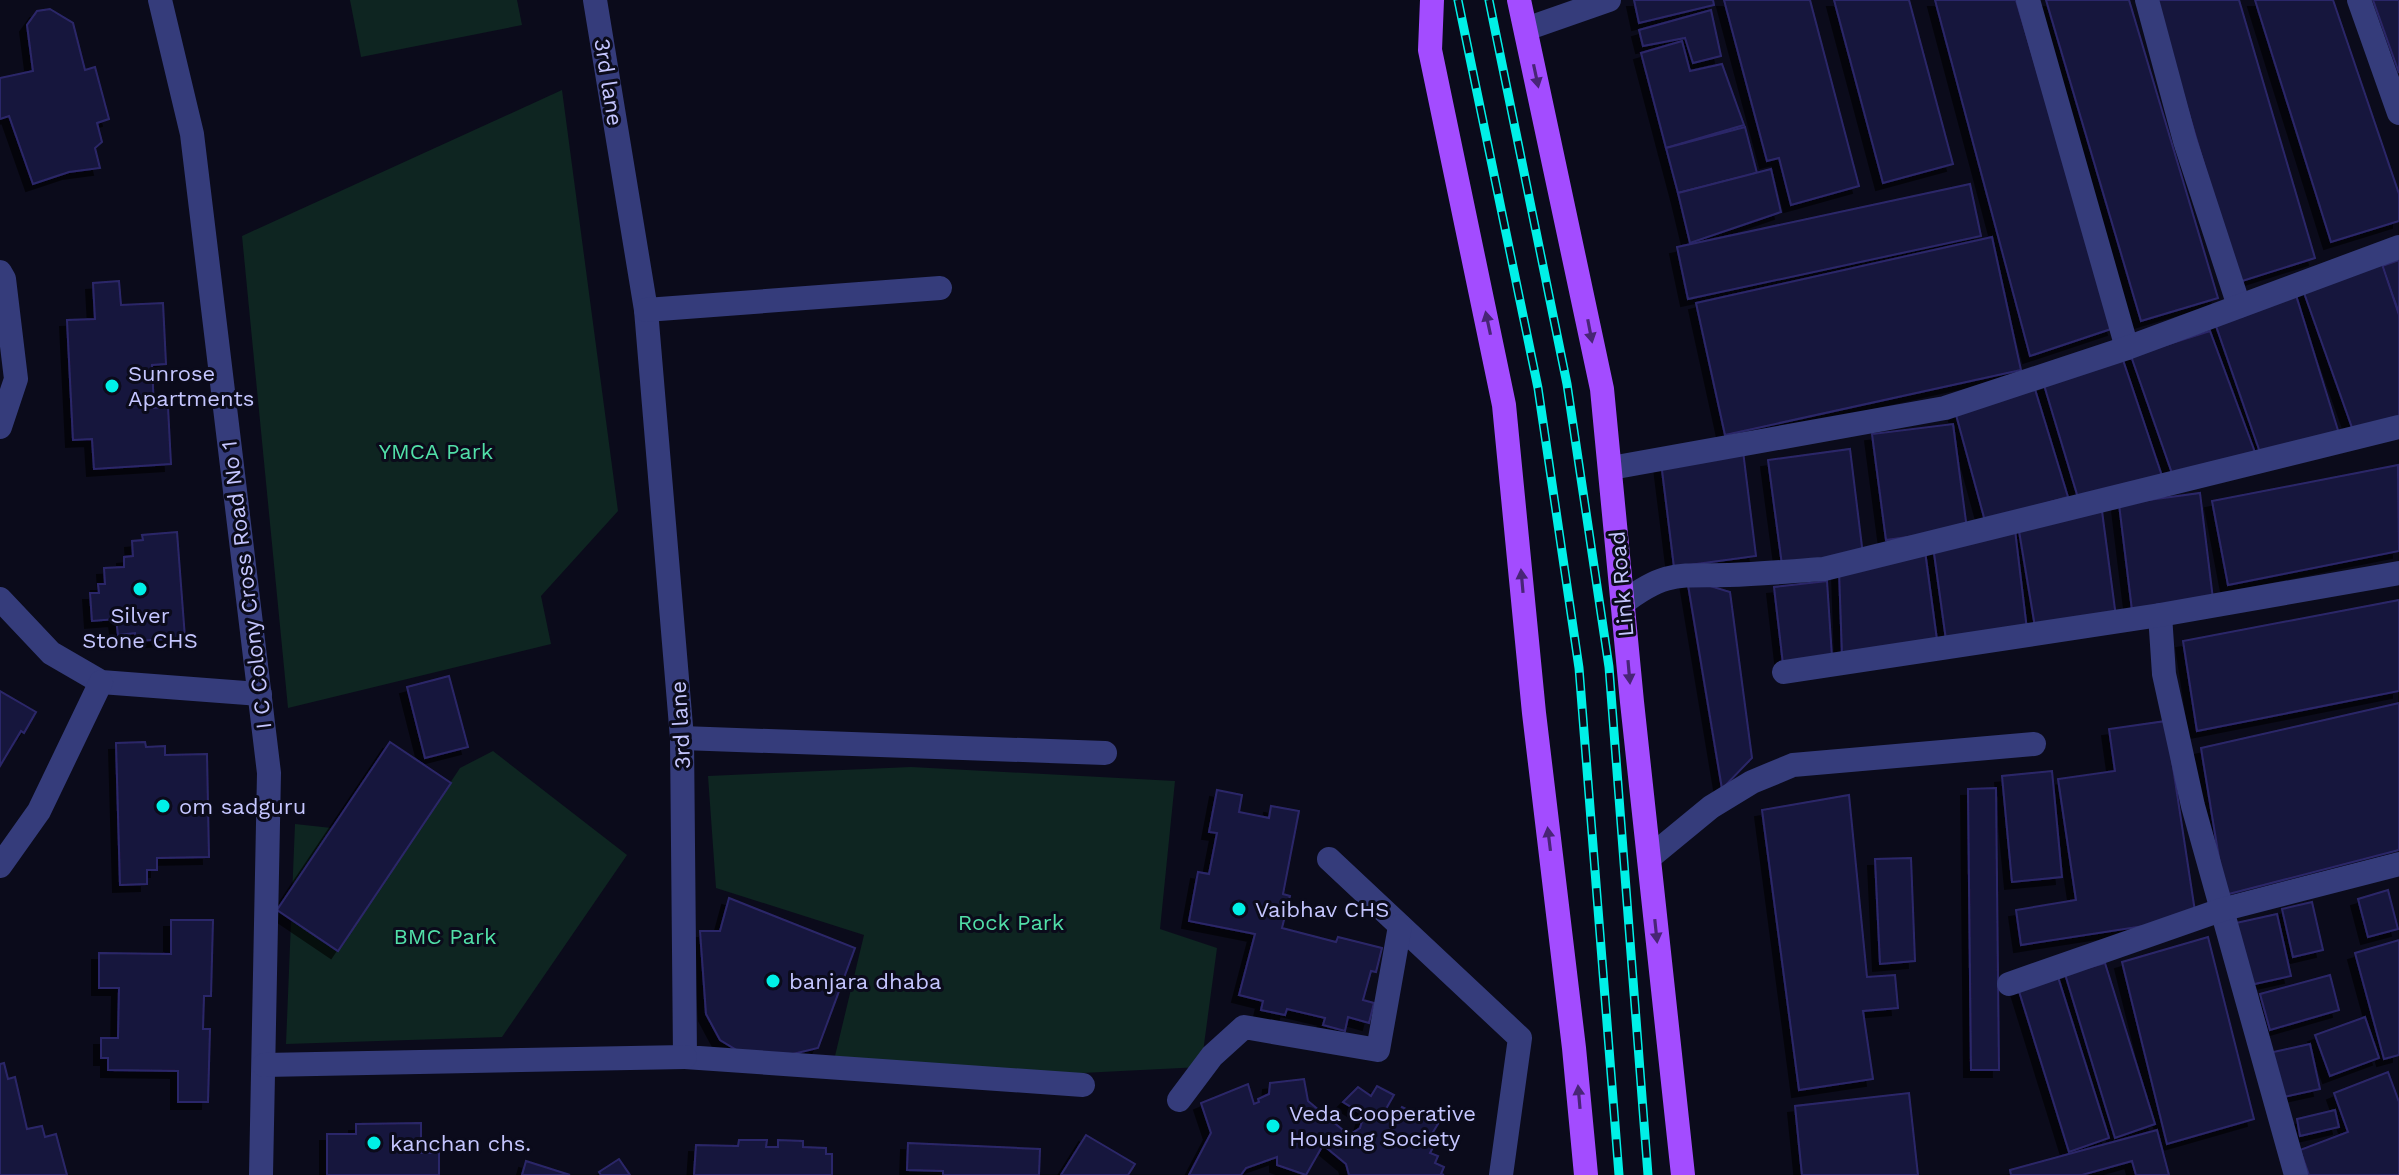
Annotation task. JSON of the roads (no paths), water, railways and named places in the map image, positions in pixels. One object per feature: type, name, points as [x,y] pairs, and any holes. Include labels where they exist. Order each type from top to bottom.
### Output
[{"type":"main road","points":[[1432,0],[1430,50],[1504,405],[1534,713],[1586,1175]]},
{"type":"main road","name":"Link Road","points":[[1519,0],[1602,389],[1683,1175]]},
{"type":"street","name":"I C Colony Cross Road No 1","points":[[160,0],[192,134],[269,773],[261,1175]]},
{"type":"street","name":"3rd lane","points":[[595,0],[646,310],[682,738],[685,1057]]},
{"type":"street","points":[[1526,29],[1609,0]]},
{"type":"street","points":[[2028,0],[2127,348]]},
{"type":"street","points":[[2147,0],[2185,141],[2239,306]]},
{"type":"street","points":[[2359,0],[2399,113]]},
{"type":"street","points":[[1611,468],[1945,408],[2127,348],[2399,247]]},
{"type":"street","points":[[0,272],[4,279],[16,379],[0,427]]},
{"type":"street","points":[[646,310],[940,288]]},
{"type":"street","points":[[1623,603],[1646,585],[1671,577],[1692,573],[1728,575],[1824,569],[2399,427]]},
{"type":"street","points":[[1784,672],[2160,615],[2399,573]]},
{"type":"street","points":[[0,599],[51,653],[101,682],[260,694]]},
{"type":"street","points":[[2160,615],[2164,674],[2193,806],[2296,1175]]},
{"type":"street","points":[[0,866],[39,811],[101,682]]},
{"type":"street","points":[[682,738],[1105,753]]},
{"type":"street","points":[[1649,858],[1711,807],[1752,782],[1793,765],[2034,744]]},
{"type":"street","points":[[1329,859],[1520,1038],[1501,1175]]},
{"type":"street","points":[[2009,984],[2221,910],[2399,864]]},
{"type":"street","points":[[1179,1100],[1212,1056],[1244,1027],[1378,1050],[1400,926]]},
{"type":"street","points":[[264,1065],[685,1057],[1083,1085]]},
{"type":"railway","points":[[1458,0],[1538,388],[1579,668],[1619,1175]]},
{"type":"railway","points":[[1489,0],[1567,384],[1609,667],[1648,1175]]},
{"type":"place","name":"Sunrose Apartments","points":[[112,386]]},
{"type":"place","name":"Silver Stone CHS","points":[[140,589]]},
{"type":"place","name":"om sadguru","points":[[163,806]]},
{"type":"place","name":"Vaibhav CHS","points":[[1239,909]]},
{"type":"place","name":"banjara dhaba","points":[[773,981]]},
{"type":"place","name":"Veda Cooperative Housing Society","points":[[1273,1126]]},
{"type":"place","name":"kanchan chs.","points":[[374,1143]]},
{"type":"park label","name":"YMCA Park","points":[[436,451]]},
{"type":"park label","name":"Rock Park","points":[[1011,922]]},
{"type":"park label","name":"BMC Park","points":[[445,936]]}]
